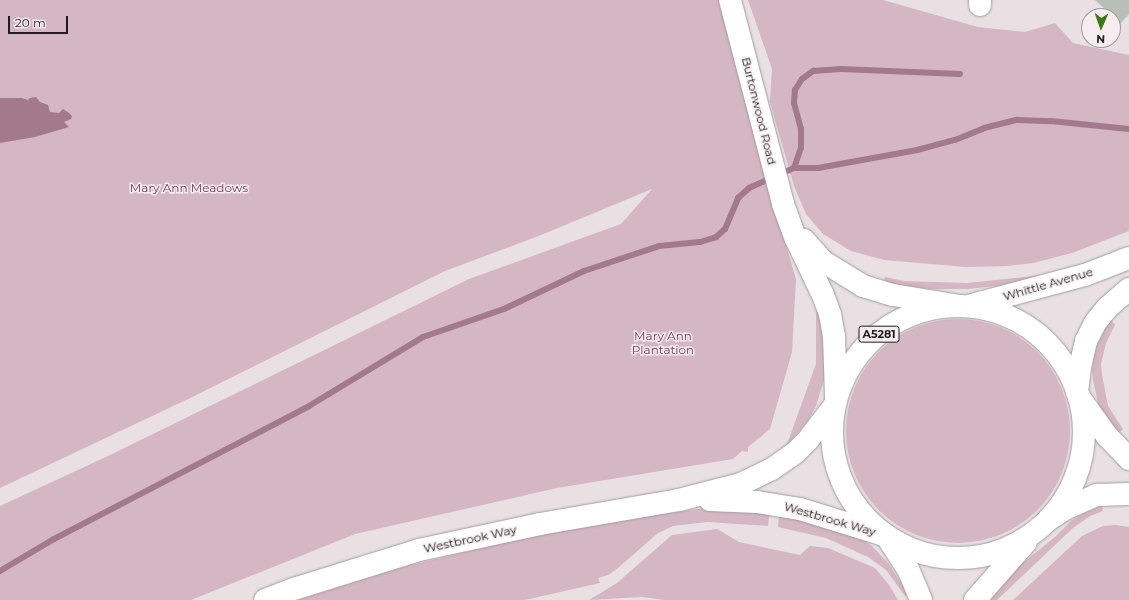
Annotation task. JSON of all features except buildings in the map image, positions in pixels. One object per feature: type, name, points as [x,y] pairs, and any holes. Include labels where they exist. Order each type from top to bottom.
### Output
[{"type":"street","name":"Burtonwood Road","points":[[730,0],[778,188],[796,239],[823,295],[830,314],[834,336],[835,401]]},
{"type":"street","name":"Burtonwood Road","points":[[790,221],[824,262],[863,286],[893,295],[962,306]]},
{"type":"street","name":"Whittle Avenue","points":[[962,306],[1085,275],[1129,258]]},
{"type":"street","name":"A5281","points":[[1078,394],[1080,366],[1086,341],[1095,323],[1107,308],[1129,289]]},
{"type":"street","name":"A5281","points":[[921,600],[908,569],[886,536],[858,509],[840,478],[831,442],[835,401],[849,366],[875,337],[896,322],[927,310],[962,306],[1001,314],[1034,332],[1060,358],[1078,394],[1083,419],[1084,434],[1080,463],[1073,484],[1066,497],[975,600]]},
{"type":"street","points":[[1078,394],[1107,436],[1129,459]]},
{"type":"street","name":"Westbrook Way","points":[[265,600],[297,588],[418,550],[540,524],[679,500],[741,484],[772,469],[804,444],[835,401]]},
{"type":"street","points":[[1041,526],[1065,509],[1097,495],[1129,494]]},
{"type":"street","name":"Westbrook Way","points":[[679,500],[776,504],[818,514],[886,536]]},
{"type":"street","name":"A5281","points":[[886,536],[923,554],[962,558],[1000,550],[1041,526]]},
{"type":"green space","points":[[0,0],[723,0],[764,170],[796,279],[792,352],[770,429],[748,447],[748,452],[742,451],[733,459],[557,488],[355,534],[191,600],[0,600],[0,506],[108,456],[469,279],[621,224],[652,189],[541,235],[445,271],[186,400],[0,488]]},
{"type":"green space","points":[[748,0],[883,0],[978,27],[1025,32],[1055,23],[1073,43],[1081,45],[1081,48],[1096,48],[1129,55],[1129,231],[1072,253],[1033,263],[1008,266],[966,267],[884,260],[851,251],[823,234],[806,214],[794,186],[770,102],[772,69]]},
{"type":"green space","points":[[1034,276],[1035,282],[968,289],[930,289],[884,283],[885,277],[904,281],[967,283]]},
{"type":"green space","points":[[819,307],[826,366],[824,380],[816,406],[809,419],[786,447],[816,364],[816,308]]},
{"type":"green space","points":[[958,319],[980,321],[1011,332],[1029,344],[1045,360],[1057,378],[1065,398],[1068,409],[1070,431],[1068,453],[1057,484],[1045,502],[1029,518],[1011,530],[991,538],[980,541],[958,543],[936,541],[905,530],[887,518],[871,502],[859,484],[851,464],[848,453],[846,431],[848,409],[859,378],[871,360],[887,344],[905,332],[925,324],[936,321]]},
{"type":"green space","points":[[1110,319],[1115,325],[1106,343],[1101,364],[1108,406],[1123,429],[1118,434],[1102,414],[1098,403],[1092,369],[1096,348]]},
{"type":"green space","points":[[1102,506],[1103,511],[1090,516],[1073,528],[997,600],[984,600],[1019,566],[1055,537],[1072,520],[1086,512]]},
{"type":"green space","points":[[705,508],[770,510],[768,526],[707,522],[673,526],[658,533],[608,575],[598,578],[600,583],[525,600],[298,600],[399,568],[515,540],[614,521]]},
{"type":"green space","points":[[779,511],[859,537],[872,546],[889,564],[908,594],[905,596],[886,570],[868,557],[826,538],[778,527]]},
{"type":"green space","points":[[1115,525],[1129,527],[1129,600],[1013,600],[1082,536],[1103,526]]},
{"type":"green space","points":[[717,529],[739,542],[800,555],[810,546],[828,548],[875,568],[889,585],[898,600],[665,600],[642,597],[589,600],[617,583],[672,535]]},
{"type":"shaded area","points":[[36,97],[40,102],[48,105],[50,112],[59,113],[63,109],[69,113],[72,116],[71,119],[64,122],[69,127],[35,137],[0,143],[0,98],[22,98],[28,100]]},
{"type":"waterway","points":[[794,168],[801,148],[801,129],[794,103],[795,90],[802,79],[813,71],[841,69],[960,74]]},
{"type":"waterway","points":[[0,571],[54,539],[309,406],[423,337],[504,309],[584,271],[659,246],[700,242],[716,237],[725,229],[738,198],[749,188],[794,168],[818,168],[917,150],[955,140],[984,128],[1017,120],[1051,121],[1129,129]]},
{"type":"park label","name":"Mary Ann Meadows","points":[[189,188]]},
{"type":"park label","name":"Mary Ann Plantation","points":[[663,343]]}]
